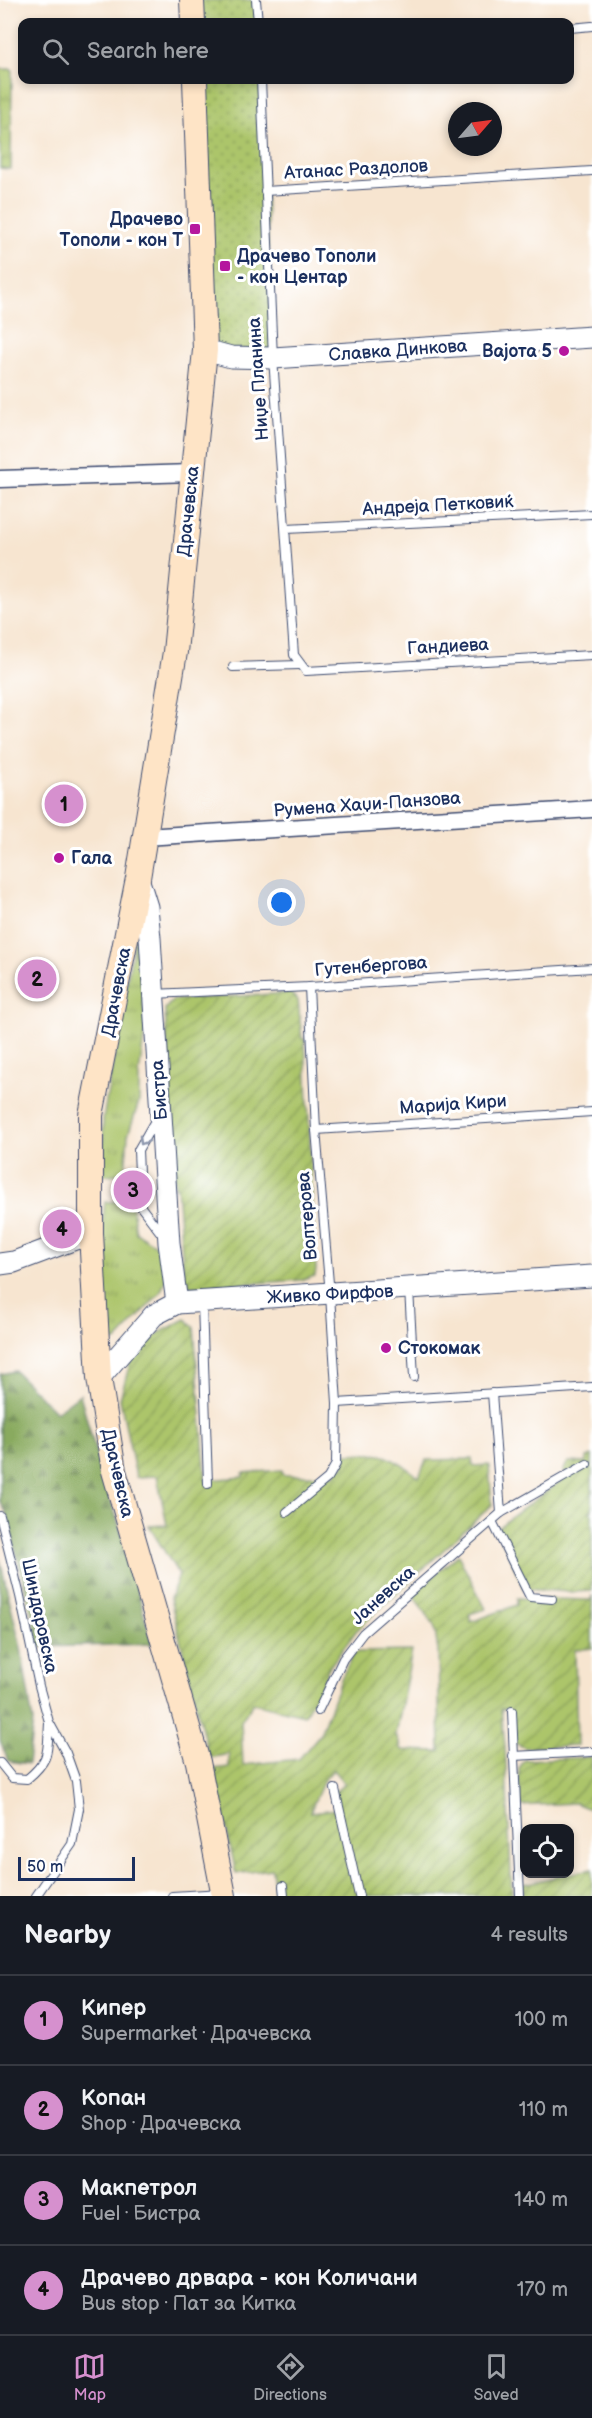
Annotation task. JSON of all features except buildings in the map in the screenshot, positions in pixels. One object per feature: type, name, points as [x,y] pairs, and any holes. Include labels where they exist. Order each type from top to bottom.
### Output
[{"type":"main road","points":[[192,0],[193,18]]},
{"type":"main road","name":"Драчевска","points":[[195,84],[205,350],[175,652],[138,878],[91,1115],[91,1233],[99,1378],[114,1471],[198,1762],[224,1894]]},
{"type":"street","points":[[201,234],[210,253],[213,327],[220,345],[231,357]]},
{"type":"street","name":"Славка Динкова","points":[[205,350],[231,357],[273,358],[592,337]]},
{"type":"street","points":[[0,479],[192,473]]},
{"type":"street","name":"Румена Хаџи-Панзова","points":[[145,837],[592,809]]},
{"type":"street","name":"Бистра","points":[[138,878],[147,907],[169,1243],[177,1303]]},
{"type":"street","points":[[0,1264],[14,1262],[91,1233]]},
{"type":"street","name":"Живко Фирфов","points":[[99,1378],[154,1315],[177,1303],[592,1276]]},
{"type":"lane","points":[[256,0],[258,18]]},
{"type":"lane","points":[[574,28],[592,26]]},
{"type":"lane","name":"Ниџе Планина","points":[[261,84],[273,358],[294,655],[303,668]]},
{"type":"lane","name":"Атанас Раздолов","points":[[265,191],[592,171]]},
{"type":"lane","name":"Андреја Петковиќ","points":[[286,529],[592,514]]},
{"type":"lane","name":"Гандиева","points":[[233,667],[303,668],[592,655]]},
{"type":"lane","name":"Гутенбергова","points":[[153,994],[309,987],[592,968]]},
{"type":"lane","name":"Волтерова","points":[[287,1512],[328,1478],[336,1464],[337,1403],[316,1130],[309,987]]},
{"type":"lane","points":[[139,1173],[138,1150],[160,1112]]},
{"type":"lane","name":"Марија Кири","points":[[316,1130],[592,1112]]},
{"type":"lane","points":[[141,1201],[141,1207],[169,1243]]},
{"type":"lane","points":[[409,1289],[414,1377]]},
{"type":"lane","points":[[202,1302],[208,1484]]},
{"type":"lane","points":[[337,1403],[592,1387]]},
{"type":"lane","points":[[492,1394],[501,1513]]},
{"type":"lane","name":"Јаневска","points":[[318,1711],[343,1659],[363,1633],[501,1513],[588,1464]]},
{"type":"lane","name":"Шиндаровска","points":[[0,1516],[39,1686],[49,1722],[66,1753],[76,1781],[79,1809],[72,1844],[36,1896]]},
{"type":"lane","points":[[492,1521],[530,1597],[552,1599]]},
{"type":"lane","points":[[512,1711],[520,1896]]},
{"type":"lane","name":"Шиндаровска","points":[[0,1763],[12,1778],[27,1779],[41,1768],[47,1758],[49,1722]]},
{"type":"lane","points":[[513,1756],[592,1752]]},
{"type":"lane","points":[[335,1790],[359,1896]]},
{"type":"lane","points":[[283,1886],[284,1896]]},
{"type":"lane","name":"Драчевска","points":[[172,1896],[224,1894]]},
{"type":"green space","points":[[191,0],[256,0],[258,18],[192,18]]},
{"type":"green space","points":[[0,69],[12,69],[11,169],[0,168]]},
{"type":"green space","points":[[194,84],[261,84],[273,358],[205,350]]},
{"type":"green space","points":[[138,918],[145,1030],[139,1074],[139,1102],[128,1135],[125,1174],[104,1175],[103,1119]]},
{"type":"green space","points":[[290,993],[298,1000],[302,1039],[305,1039],[315,1276],[303,1280],[191,1287],[184,1278],[177,1187],[175,1186],[165,1009],[173,1000]]},
{"type":"green space","points":[[131,1201],[136,1233],[154,1244],[159,1251],[166,1279],[160,1293],[117,1340],[109,1344],[99,1252],[105,1202]]},
{"type":"green space","points":[[186,1319],[194,1327],[206,1480],[243,1477],[243,1473],[282,1470],[283,1475],[336,1475],[336,1468],[344,1466],[345,1454],[385,1456],[400,1463],[419,1477],[426,1460],[472,1459],[473,1466],[489,1465],[492,1505],[356,1631],[328,1669],[321,1688],[304,1715],[253,1703],[241,1721],[243,1765],[299,1759],[320,1734],[354,1652],[412,1651],[396,1735],[402,1750],[440,1751],[438,1651],[434,1625],[412,1594],[458,1555],[486,1609],[469,1614],[471,1622],[517,1605],[517,1598],[591,1600],[592,1595],[592,1648],[575,1650],[577,1745],[525,1748],[515,1743],[508,1709],[501,1709],[505,1746],[512,1896],[275,1896],[272,1869],[236,1874],[214,1769],[229,1767],[229,1754],[209,1758],[170,1598],[179,1575],[149,1526],[167,1525],[157,1476],[136,1477],[120,1399],[130,1363],[159,1333]],"holes":[[[333,1770],[345,1784],[334,1792],[337,1809],[310,1812],[324,1780]]]},
{"type":"green space","points":[[15,1371],[56,1412],[80,1394],[101,1471],[124,1540],[152,1644],[40,1647],[6,1512],[0,1501],[0,1374]]},
{"type":"green space","points":[[592,1455],[592,1510],[590,1511],[592,1515],[592,1591],[524,1589],[497,1528],[567,1476],[563,1471],[568,1462],[585,1463],[587,1457]]},
{"type":"green space","points":[[0,1559],[21,1648],[33,1722],[28,1764],[8,1761],[0,1740]]},
{"type":"green space","points":[[592,1757],[592,1810],[575,1803],[520,1806],[519,1768],[525,1760]]},
{"type":"green space","points":[[592,1869],[592,1896],[523,1896],[523,1884],[551,1878],[574,1878],[574,1873]]},
{"type":"place","name":"Драчево Тополи - кон Т","points":[[195,229]]},
{"type":"place","name":"Драчево Тополи - кон Центар","points":[[225,266]]},
{"type":"place","name":"Вајота 5","points":[[564,351]]},
{"type":"place","name":"Кипер","points":[[64,804]]},
{"type":"place","name":"Гала","points":[[59,858]]},
{"type":"place","name":"Копан","points":[[37,979]]},
{"type":"place","name":"Макпетрол","points":[[133,1190]]},
{"type":"place","name":"Драчево дрвара - кон Количани","points":[[62,1229]]},
{"type":"place","name":"Стокомак","points":[[386,1348]]}]
